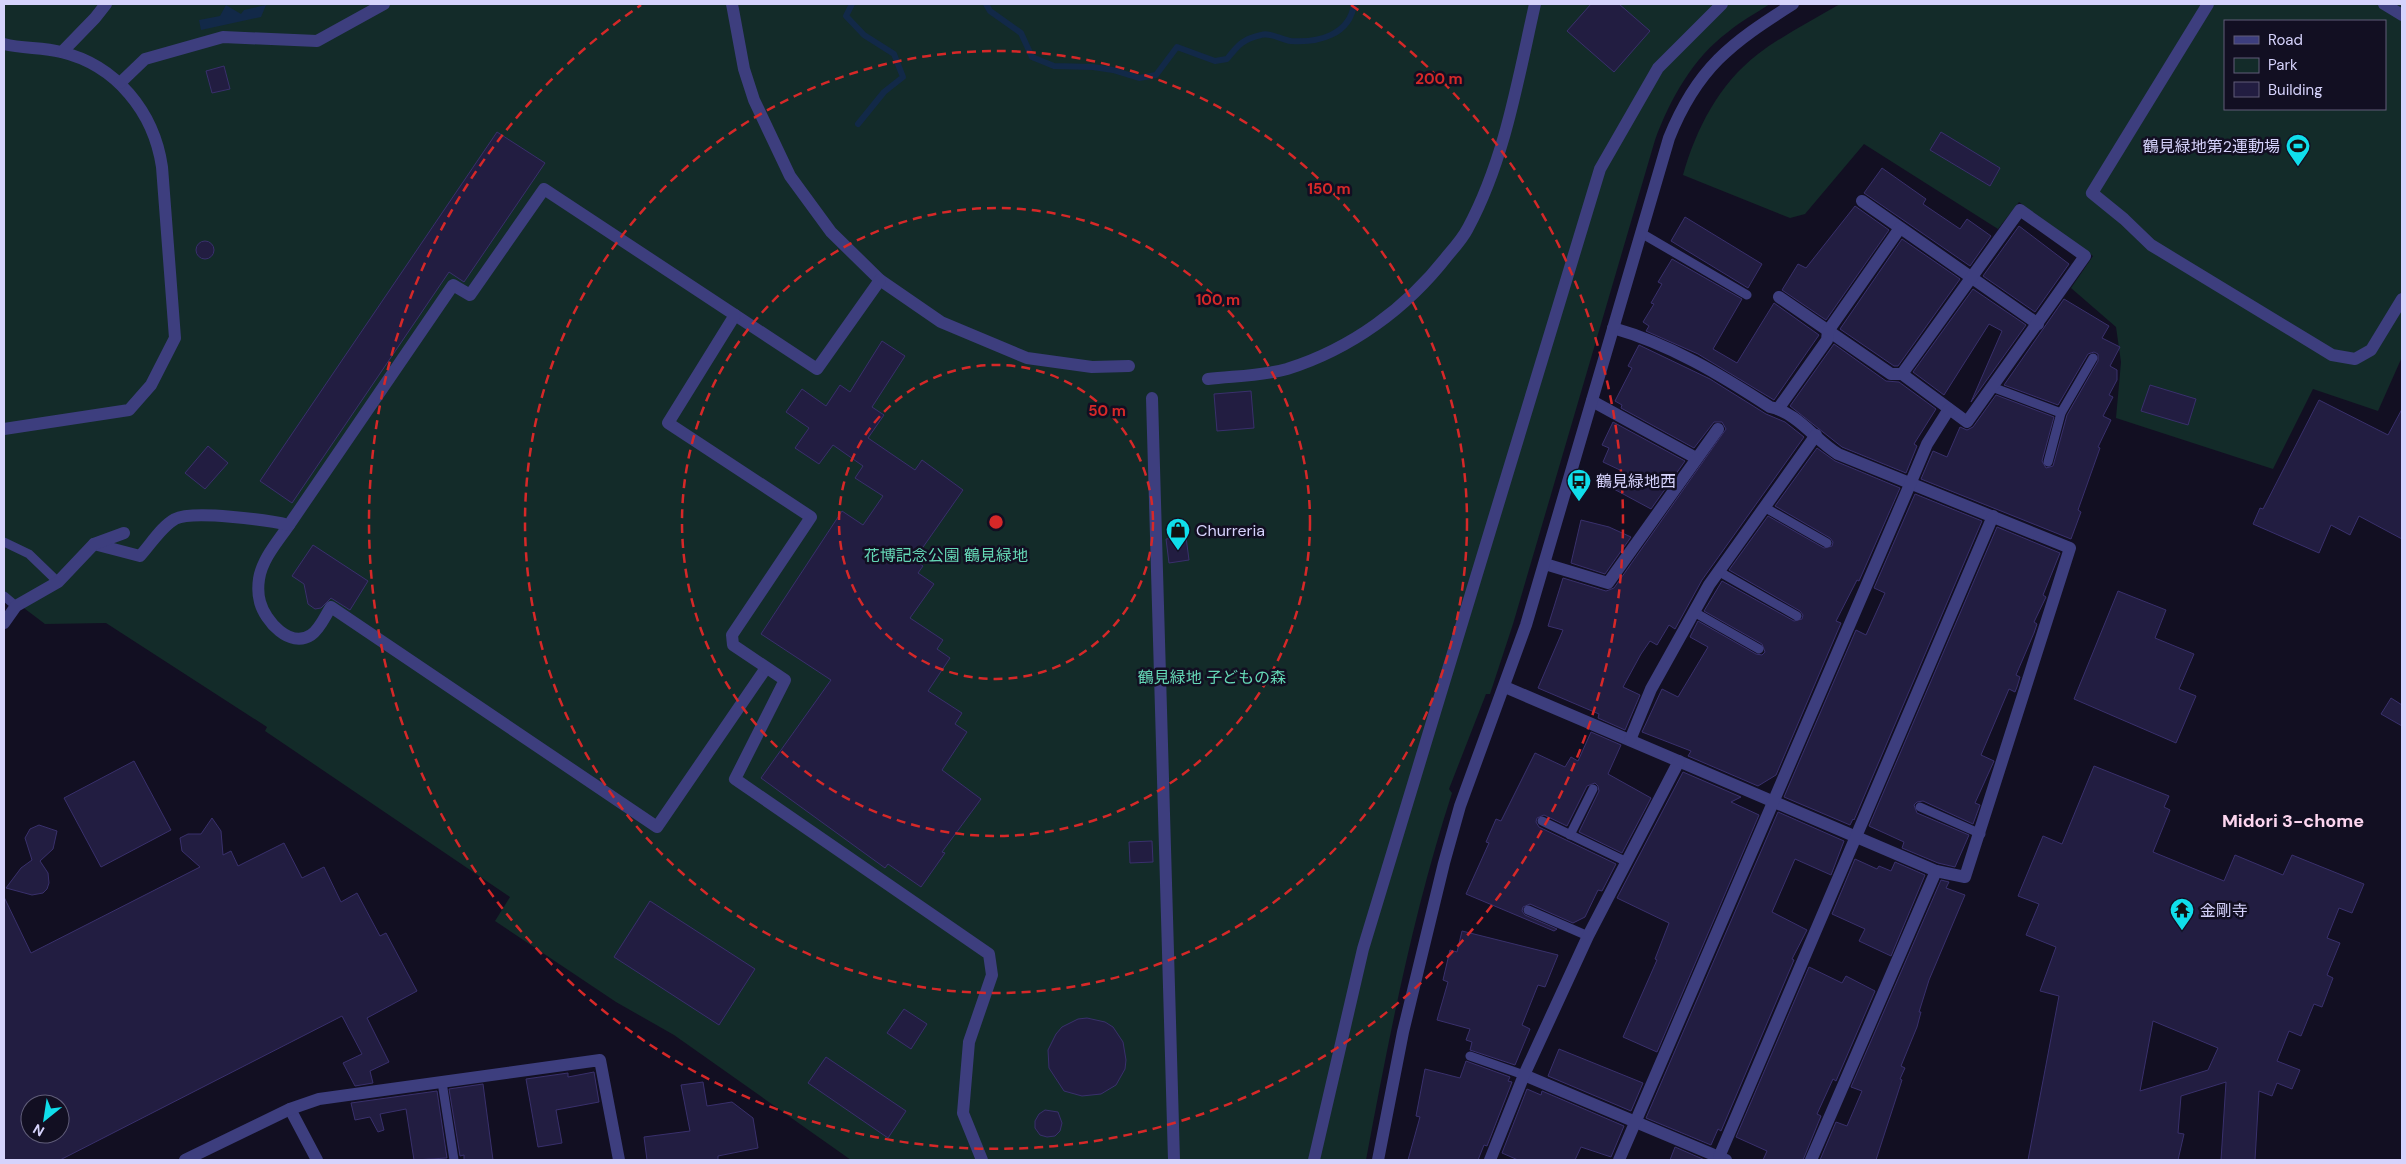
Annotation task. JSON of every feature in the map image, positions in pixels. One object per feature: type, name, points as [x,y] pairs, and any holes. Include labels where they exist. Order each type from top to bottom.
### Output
[{"type":"street","points":[[62,52],[106,4]]},
{"type":"street","points":[[120,83],[145,59],[223,37],[317,41],[384,4]]},
{"type":"street","points":[[732,4],[744,69],[754,100],[790,176],[831,232],[880,280],[941,322],[1027,358],[1092,368],[1129,366]]},
{"type":"street","points":[[1208,379],[1285,369],[1333,351],[1380,323],[1428,281],[1468,230],[1489,182],[1517,87],[1535,4]]},
{"type":"street","points":[[1314,1160],[1362,949],[1600,169],[1658,68],[1722,4]]},
{"type":"street","points":[[1378,1160],[1403,1032],[1444,863],[1460,806],[1505,687],[1545,564],[1669,138],[1696,85],[1717,59],[1735,42],[1793,4]]},
{"type":"street","points":[[2208,4],[2092,193],[2124,219],[2151,246],[2332,356],[2355,359],[2371,350],[2402,299]]},
{"type":"street","points":[[2384,4],[2402,15]]},
{"type":"street","points":[[4,44],[14,47],[62,52],[96,66],[120,83],[136,101],[148,121],[160,155],[175,338],[174,344],[151,385],[129,410],[4,429]]},
{"type":"street","points":[[766,668],[657,827],[331,607],[316,630],[309,636],[295,639],[282,632],[263,610],[260,603],[258,586],[264,563],[453,285],[470,295],[544,189],[817,369],[880,280]]},
{"type":"street","points":[[1862,201],[2038,324]]},
{"type":"street","points":[[1779,297],[1891,374],[1902,374],[1967,422],[2085,256],[2020,210],[1902,374]]},
{"type":"street","points":[[1778,409],[1827,340],[1828,330],[1900,228]]},
{"type":"street","points":[[735,315],[668,423],[811,517],[732,635],[733,645],[785,680],[735,779],[989,954],[992,976],[968,1042],[963,1113],[982,1160]]},
{"type":"street","points":[[1505,687],[1936,871],[1965,877],[2070,548],[1838,454],[1822,445],[1816,435],[1778,409],[1770,407],[1688,358],[1639,336],[1613,328]]},
{"type":"street","points":[[1152,398],[1174,1160]]},
{"type":"street","points":[[1592,401],[1696,458]]},
{"type":"street","points":[[1619,1160],[1910,482],[1927,444],[1949,409]]},
{"type":"street","points":[[1545,564],[1608,584],[1718,429]]},
{"type":"street","points":[[1630,740],[1651,689],[1718,571],[1816,435]]},
{"type":"street","points":[[94,544],[140,556],[171,522],[190,515],[273,521],[289,525]]},
{"type":"street","points":[[1524,1074],[1722,1159],[1856,837],[1993,516]]},
{"type":"street","points":[[4,622],[16,606],[58,582],[94,544],[124,533]]},
{"type":"street","points":[[1493,1159],[1524,1074],[1588,936],[1679,761]]},
{"type":"street","points":[[1811,1160],[1936,871]]},
{"type":"street","points":[[185,1160],[290,1109],[319,1099],[600,1060],[619,1160]]},
{"type":"street","points":[[290,1109],[318,1160]]},
{"type":"lane","points":[[1641,234],[1747,295]]},
{"type":"lane","points":[[2048,462],[2061,413],[2093,358]]},
{"type":"lane","points":[[1992,387],[2061,413]]},
{"type":"lane","points":[[1764,507],[1827,543]]},
{"type":"lane","points":[[4,542],[29,554],[58,582]]},
{"type":"lane","points":[[1718,571],[1797,616]]},
{"type":"lane","points":[[4,596],[16,606]]},
{"type":"lane","points":[[1694,612],[1759,649]]},
{"type":"lane","points":[[1570,835],[1593,789]]},
{"type":"lane","points":[[1920,808],[1980,834]]},
{"type":"lane","points":[[1542,821],[1627,862]]},
{"type":"lane","points":[[1528,910],[1588,936]]},
{"type":"lane","points":[[1470,1056],[1524,1074]]},
{"type":"lane","points":[[442,1082],[454,1160]]},
{"type":"green space","name":"花博記念公園 鶴見緑地","points":[[4,4],[1770,4],[1715,42],[1693,67],[1675,95],[1655,140],[1513,624],[1490,694],[1486,694],[1449,789],[1452,793],[1425,884],[1403,975],[1366,1160],[851,1160],[674,1035],[616,1002],[495,921],[510,897],[265,731],[267,727],[106,623],[45,624],[4,593]]},
{"type":"green space","points":[[1840,4],[2402,4],[2402,357],[2378,411],[2313,389],[2273,469],[2116,418],[2121,362],[2116,327],[2071,288],[2093,256],[2019,202],[1998,229],[1864,144],[1805,214],[1790,218],[1683,175],[1702,124],[1721,93],[1744,66],[1788,34]]},
{"type":"water","points":[[226,5],[241,14],[244,10],[266,5],[261,17],[201,30],[199,20],[220,16]]},
{"type":"building","points":[[1591,4],[1619,4],[1650,31],[1614,72],[1567,31]]},
{"type":"building","points":[[224,66],[230,89],[212,93],[206,71]]},
{"type":"building","points":[[497,132],[545,163],[464,282],[449,272],[292,503],[260,481]]},
{"type":"building","points":[[1941,132],[2000,168],[1990,186],[1930,150]]},
{"type":"building","points":[[1882,168],[1926,199],[1923,204],[1960,229],[1967,219],[1991,236],[1970,266],[1864,193]]},
{"type":"building","points":[[1855,206],[1889,230],[1826,320],[1782,290],[1798,264],[1806,268]]},
{"type":"building","points":[[1685,217],[1762,264],[1748,288],[1671,241]]},
{"type":"building","points":[[2019,226],[2069,264],[2035,312],[1983,276]]},
{"type":"building","points":[[1902,239],[1960,279],[1898,366],[1894,366],[1840,329]]},
{"type":"building","points":[[205,241],[211,244],[214,250],[211,256],[205,259],[199,256],[196,250],[199,244]]},
{"type":"building","points":[[1672,259],[1742,299],[1713,349],[1737,363],[1774,303],[1819,335],[1774,400],[1698,354],[1646,331],[1649,326],[1643,322],[1654,304],[1651,303],[1662,284],[1658,282]]},
{"type":"building","points":[[1973,289],[2026,325],[1971,402],[2002,331],[1989,324],[1944,395],[1913,372]]},
{"type":"building","points":[[2064,299],[2109,326],[2102,338],[2120,347],[2110,366],[2117,370],[2117,380],[2109,395],[2113,397],[2103,416],[2111,420],[2098,447],[2100,448],[2078,510],[2081,512],[2071,539],[1921,479],[1933,451],[1947,457],[1960,427],[1967,430],[1973,427],[1996,395],[2054,417],[2042,461],[2046,468],[2053,466],[2067,415],[2098,361],[2098,354],[2094,352],[2088,354],[2058,405],[2004,385]]},
{"type":"building","points":[[882,341],[905,356],[872,407],[884,415],[868,438],[915,470],[922,460],[963,490],[914,560],[923,566],[918,573],[934,584],[910,618],[943,640],[937,649],[950,658],[928,691],[962,713],[955,724],[967,732],[942,770],[981,799],[942,852],[945,853],[921,887],[888,864],[885,868],[761,778],[831,680],[761,634],[842,511],[863,525],[883,496],[855,478],[863,466],[833,445],[819,464],[795,448],[809,428],[786,412],[802,389],[826,406],[840,385],[850,392]]},
{"type":"building","points":[[1834,344],[1886,381],[1899,382],[1936,409],[1914,444],[1917,446],[1906,473],[1842,447],[1790,406]]},
{"type":"building","points":[[1639,345],[1710,379],[1766,414],[1785,422],[1804,437],[1702,580],[1675,629],[1669,625],[1657,645],[1650,641],[1641,654],[1623,687],[1640,695],[1625,730],[1598,718],[1599,714],[1538,688],[1563,630],[1548,626],[1563,578],[1606,591],[1614,588],[1726,429],[1722,422],[1714,422],[1694,448],[1621,408],[1622,405],[1615,401],[1632,368],[1628,366]]},
{"type":"building","points":[[2150,385],[2196,399],[2188,425],[2141,411]]},
{"type":"building","points":[[1251,391],[1254,428],[1217,431],[1214,394]]},
{"type":"building","points":[[2319,400],[2388,435],[2402,409],[2402,539],[2359,516],[2350,535],[2331,525],[2319,553],[2253,524],[2260,508],[2263,509]]},
{"type":"building","points":[[1613,422],[1685,461],[1651,509],[1612,488],[1622,471],[1603,462],[1609,448],[1602,445]]},
{"type":"building","points":[[208,446],[228,463],[205,489],[185,473]]},
{"type":"building","points":[[1817,448],[1835,461],[1900,488],[1859,581],[1857,580],[1836,621],[1841,623],[1776,775],[1758,786],[1688,756],[1691,751],[1642,732],[1662,689],[1678,697],[1708,647],[1690,637],[1698,621],[1756,654],[1762,655],[1765,652],[1762,644],[1704,611],[1722,581],[1794,621],[1802,619],[1803,615],[1800,611],[1729,570],[1768,516],[1824,548],[1832,546],[1833,542],[1830,538],[1775,506]]},
{"type":"building","points":[[1915,494],[1982,521],[1854,820],[1850,825],[1784,797],[1856,630],[1866,635],[1885,593],[1874,588]]},
{"type":"building","points":[[1581,520],[1609,527],[1631,537],[1605,574],[1571,563]]},
{"type":"building","points":[[1997,527],[2060,553],[2043,595],[2046,597],[2034,622],[2037,624],[2034,633],[2016,675],[2020,677],[2017,687],[2015,692],[2009,689],[1981,755],[1994,761],[1975,803],[1980,805],[1973,824],[1923,801],[1917,802],[1914,805],[1917,813],[1969,835],[1955,867],[1938,863],[1902,848],[1904,842],[1869,826]]},
{"type":"building","name":"Churreria","points":[[1186,537],[1189,560],[1169,563],[1166,539]]},
{"type":"building","points":[[313,545],[368,581],[350,610],[331,598],[321,608],[315,609],[308,604],[304,584],[292,576]]},
{"type":"building","points":[[2118,591],[2166,610],[2155,638],[2194,654],[2179,689],[2196,696],[2176,743],[2074,699]]},
{"type":"building","points":[[2391,698],[2402,705],[2402,726],[2381,714]]},
{"type":"building","points":[[1591,732],[1621,745],[1608,774],[1651,798],[1622,853],[1579,832],[1599,791],[1595,783],[1587,786],[1567,826],[1544,815],[1537,818],[1536,822],[1539,827],[1616,864],[1602,891],[1598,890],[1585,917],[1573,923],[1530,904],[1523,907],[1522,911],[1525,915],[1557,929],[1554,931],[1466,894],[1489,843],[1486,842],[1496,819],[1501,821],[1535,753],[1565,767],[1571,757],[1578,761]]},
{"type":"building","points":[[134,761],[171,830],[101,867],[64,798]]},
{"type":"building","points":[[2094,766],[2169,796],[2164,807],[2170,810],[2153,852],[2224,881],[2235,855],[2283,875],[2292,855],[2364,884],[2352,913],[2339,908],[2327,938],[2340,943],[2327,975],[2333,978],[2322,1007],[2314,1004],[2301,1036],[2289,1031],[2277,1061],[2300,1070],[2292,1089],[2277,1083],[2272,1096],[2259,1091],[2255,1160],[2221,1160],[2226,1082],[2181,1096],[2178,1133],[2184,1134],[2178,1160],[2028,1160],[2059,996],[2040,991],[2056,947],[2026,935],[2039,904],[2018,896],[2043,836],[2062,844]],"holes":[[[2153,1021],[2218,1048],[2208,1070],[2140,1091]]]},
{"type":"building","points":[[1683,772],[1741,797],[1731,802],[1759,815],[1657,1052],[1623,1037],[1657,960],[1655,959],[1669,923],[1617,898]]},
{"type":"building","points":[[1778,812],[1844,841],[1831,875],[1795,859],[1772,912],[1807,930],[1792,959],[1794,960],[1721,1131],[1718,1129],[1711,1145],[1646,1118]]},
{"type":"building","points":[[212,818],[221,831],[223,855],[231,851],[238,866],[284,843],[302,878],[324,867],[341,902],[357,893],[380,936],[386,933],[417,991],[367,1018],[389,1062],[370,1071],[373,1083],[355,1086],[343,1063],[362,1054],[342,1016],[60,1160],[4,1160],[4,897],[31,953],[200,867],[182,851],[180,838],[188,834],[201,834]]},
{"type":"building","points":[[39,825],[57,831],[53,849],[40,861],[48,873],[49,883],[47,889],[43,893],[32,895],[6,888],[21,868],[32,860],[25,838],[30,829]]},
{"type":"building","points":[[1152,841],[1153,862],[1130,863],[1129,842]]},
{"type":"building","points":[[1855,859],[1877,869],[1879,866],[1891,871],[1895,862],[1925,875],[1891,956],[1859,941],[1865,929],[1832,914]]},
{"type":"building","points":[[1941,880],[1949,882],[1946,888],[1965,895],[1929,980],[1919,1012],[1921,1012],[1917,1027],[1901,1066],[1905,1068],[1900,1079],[1902,1080],[1876,1160],[1820,1160],[1836,1122],[1847,1126],[1862,1091],[1851,1087]]},
{"type":"building","points":[[650,901],[755,969],[719,1025],[614,957]]},
{"type":"building","points":[[1462,931],[1558,955],[1545,987],[1538,985],[1522,1025],[1530,1029],[1515,1065],[1470,1050],[1472,1042],[1466,1040],[1470,1029],[1437,1020],[1448,982],[1443,980],[1450,950],[1457,952]]},
{"type":"building","points":[[1809,967],[1842,983],[1846,976],[1875,991],[1836,1081],[1833,1079],[1817,1114],[1821,1116],[1803,1160],[1763,1160],[1767,1151],[1736,1137]]},
{"type":"building","points":[[904,1009],[927,1024],[911,1049],[887,1033]]},
{"type":"building","points":[[1087,1018],[1105,1022],[1113,1027],[1123,1042],[1126,1060],[1125,1069],[1116,1085],[1101,1094],[1082,1096],[1064,1091],[1049,1068],[1048,1050],[1062,1027],[1078,1019]]},
{"type":"building","points":[[1559,1049],[1643,1083],[1631,1111],[1548,1076]]},
{"type":"building","points":[[826,1057],[906,1111],[888,1138],[808,1083]]},
{"type":"building","points":[[1466,1061],[1510,1077],[1508,1081],[1512,1082],[1487,1146],[1484,1145],[1478,1160],[1408,1160],[1420,1117],[1416,1116],[1425,1069],[1460,1078]]},
{"type":"building","points":[[594,1072],[599,1102],[556,1110],[562,1143],[538,1147],[526,1079],[568,1073],[568,1077]]},
{"type":"building","points":[[703,1082],[707,1106],[732,1102],[753,1118],[758,1148],[718,1156],[718,1160],[647,1160],[644,1137],[690,1131],[681,1085]]},
{"type":"building","points":[[483,1084],[493,1160],[464,1160],[464,1155],[460,1156],[449,1089]]},
{"type":"building","points":[[1527,1089],[1541,1095],[1542,1091],[1624,1126],[1611,1157],[1581,1147],[1575,1160],[1518,1160],[1502,1153]]},
{"type":"building","points":[[437,1091],[447,1158],[414,1160],[406,1109],[380,1114],[384,1130],[378,1132],[370,1117],[355,1120],[351,1103]]},
{"type":"building","points":[[1045,1110],[1058,1112],[1062,1123],[1060,1131],[1055,1136],[1047,1137],[1040,1135],[1035,1128],[1035,1121],[1039,1114]]},
{"type":"building","points":[[1675,1147],[1705,1160],[1670,1160]]},
{"type":"waterway","points":[[852,4],[846,16],[864,35],[894,54],[903,77],[884,92],[858,124]]},
{"type":"waterway","points":[[986,4],[990,11],[1021,33],[1032,57],[1054,66],[1093,67],[1113,70],[1139,78],[1156,75],[1177,47],[1215,61],[1227,59],[1241,43],[1250,38],[1265,34],[1291,41],[1312,40],[1331,35],[1346,23],[1351,15],[1354,4]]},
{"type":"place","name":"鶴見緑地第2運動場","points":[[2298,167]]},
{"type":"place","name":"鶴見緑地西","points":[[1579,502]]},
{"type":"place","name":"Churreria","points":[[1178,551]]},
{"type":"place","name":"金剛寺","points":[[2182,931]]},
{"type":"district","name":"Midori 3-chome","points":[[2293,821]]},
{"type":"park label","name":"鶴見緑地 子どもの森","points":[[1212,677]]}]
